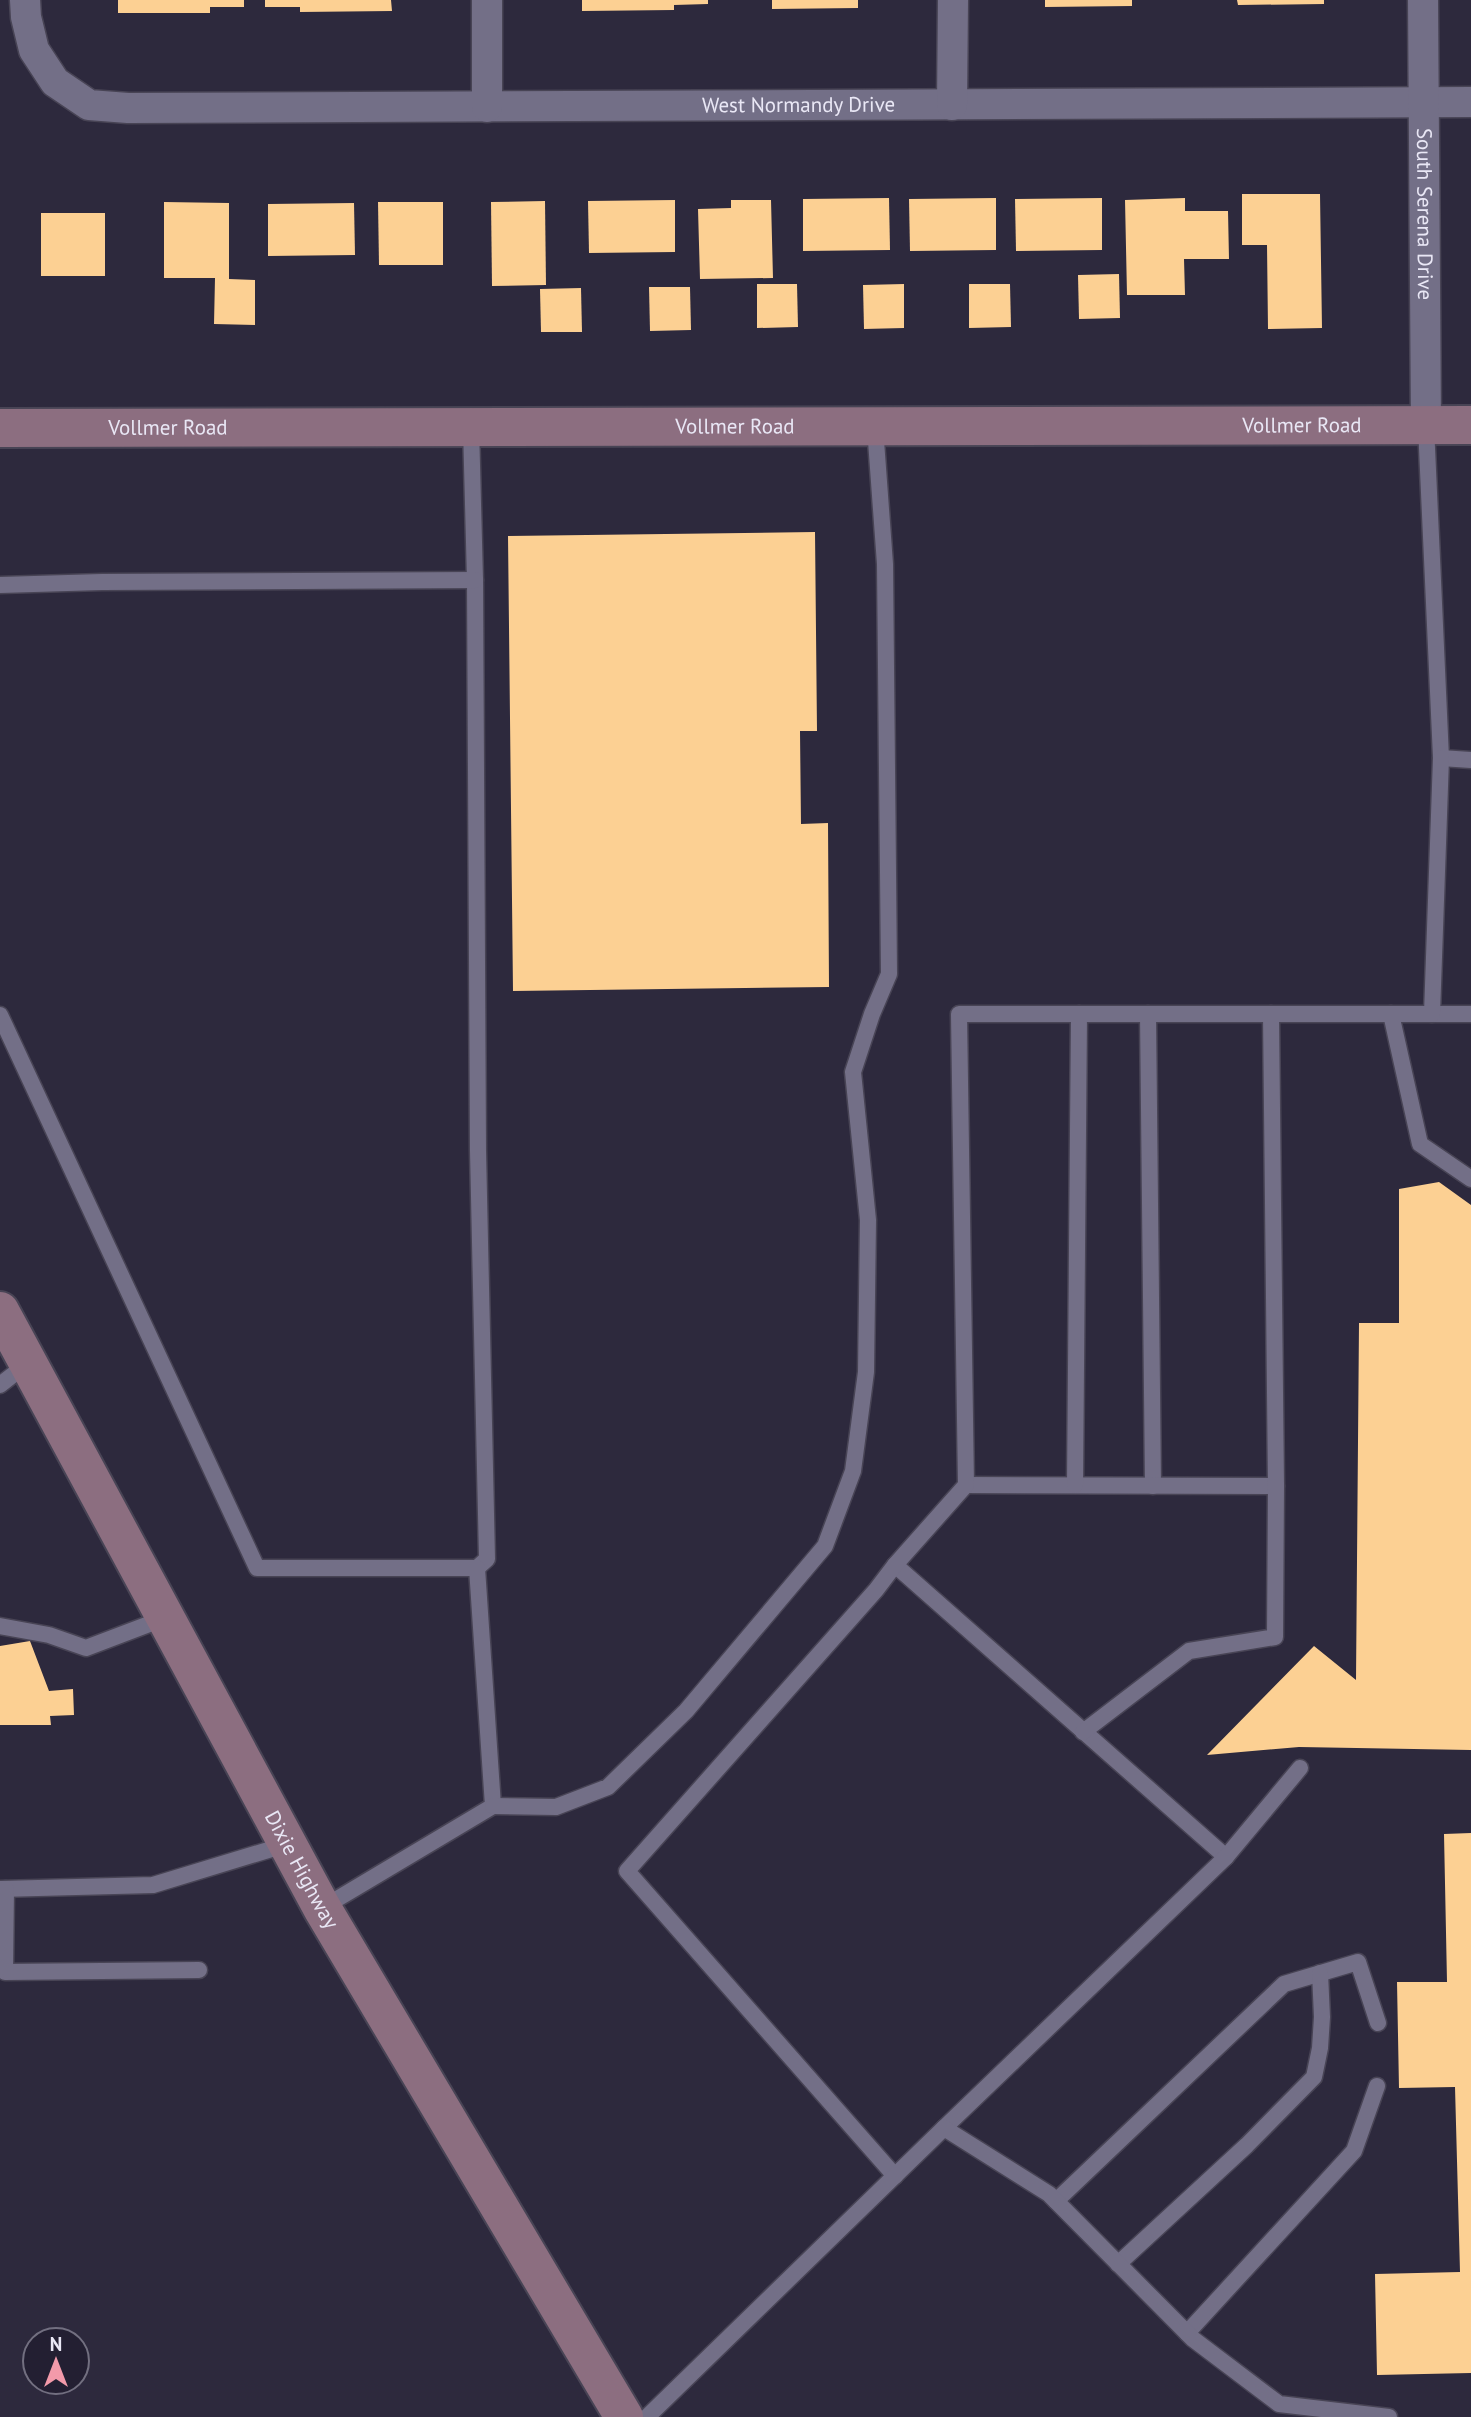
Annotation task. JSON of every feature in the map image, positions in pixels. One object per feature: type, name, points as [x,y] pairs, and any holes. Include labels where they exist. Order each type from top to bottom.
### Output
[{"type":"main road","name":"Vollmer Road","points":[[0,428],[1471,425]]},
{"type":"main road","name":"Dixie Highway","points":[[0,1311],[14,1374],[165,1618],[322,1908],[624,2417]]},
{"type":"street","name":"West Normandy Drive","points":[[25,0],[34,50],[55,82],[89,105],[128,108],[1471,102]]},
{"type":"street","points":[[487,0],[487,107]]},
{"type":"street","points":[[952,104],[953,0]]},
{"type":"street","name":"South Serena Drive","points":[[1423,0],[1426,426]]},
{"type":"lane","points":[[322,1908],[493,1806],[556,1807],[608,1787],[686,1711],[825,1546],[853,1471],[866,1372],[868,1220],[853,1072],[872,1013],[889,974],[885,564],[874,426]]},
{"type":"lane","points":[[1426,426],[1441,758],[1432,1014]]},
{"type":"lane","points":[[0,1015],[257,1568],[477,1568],[487,1559],[478,1151],[475,580],[471,428]]},
{"type":"lane","points":[[0,585],[475,580]]},
{"type":"lane","points":[[1441,758],[1471,761]]},
{"type":"lane","points":[[895,2176],[627,1871],[867,1601],[966,1485],[959,1014],[1471,1014]]},
{"type":"lane","points":[[1075,1485],[1079,1014]]},
{"type":"lane","points":[[1148,1014],[1153,1486]]},
{"type":"lane","points":[[1083,1732],[1189,1651],[1275,1637],[1271,1014]]},
{"type":"lane","points":[[1391,1014],[1420,1144],[1471,1179]]},
{"type":"lane","points":[[966,1485],[1276,1486]]},
{"type":"lane","points":[[895,1565],[1226,1857]]},
{"type":"lane","points":[[477,1568],[493,1806]]},
{"type":"lane","points":[[0,1626],[50,1635],[86,1648],[165,1618]]},
{"type":"lane","points":[[647,2417],[1226,1857],[1300,1768]]},
{"type":"lane","points":[[199,1970],[3,1972],[3,1889],[153,1885],[288,1844]]},
{"type":"lane","points":[[1056,2201],[1284,1984],[1358,1962],[1378,2023]]},
{"type":"lane","points":[[1118,2264],[1247,2145],[1314,2077],[1322,2027],[1320,1973]]},
{"type":"lane","points":[[1187,2333],[1354,2151],[1377,2086]]},
{"type":"lane","points":[[944,2128],[1049,2194],[1187,2333],[1279,2404],[1389,2417]]},
{"type":"building","points":[[118,0],[244,0],[244,7],[210,7],[210,13],[118,13]]},
{"type":"building","points":[[265,0],[391,0],[392,11],[300,12],[300,7],[265,7]]},
{"type":"building","points":[[582,0],[708,0],[708,4],[674,5],[674,10],[582,11]]},
{"type":"building","points":[[772,0],[858,0],[858,8],[772,9]]},
{"type":"building","points":[[1045,0],[1132,0],[1132,6],[1045,7]]},
{"type":"building","points":[[1237,0],[1324,0],[1324,4],[1238,5]]},
{"type":"building","points":[[1242,194],[1320,194],[1322,328],[1268,329],[1267,245],[1242,245]]},
{"type":"building","points":[[889,198],[890,250],[803,251],[803,199]]},
{"type":"building","points":[[996,198],[996,250],[910,251],[909,199]]},
{"type":"building","points":[[1102,198],[1102,250],[1016,251],[1015,199]]},
{"type":"building","points":[[1185,198],[1185,211],[1228,211],[1229,259],[1184,259],[1185,295],[1127,295],[1125,200]]},
{"type":"building","points":[[675,200],[675,252],[589,253],[588,201]]},
{"type":"building","points":[[731,200],[771,200],[773,278],[700,279],[698,209],[731,208]]},
{"type":"building","points":[[545,201],[546,285],[492,286],[491,202]]},
{"type":"building","points":[[164,202],[229,203],[229,279],[255,280],[255,325],[214,324],[215,278],[164,278]]},
{"type":"building","points":[[378,202],[443,202],[443,265],[379,265]]},
{"type":"building","points":[[354,203],[355,255],[268,256],[268,204]]},
{"type":"building","points":[[41,213],[105,213],[105,276],[41,276]]},
{"type":"building","points":[[1119,274],[1120,318],[1079,319],[1078,275]]},
{"type":"building","points":[[757,284],[797,284],[798,327],[757,328]]},
{"type":"building","points":[[904,284],[904,328],[864,329],[863,285]]},
{"type":"building","points":[[969,284],[1010,284],[1011,327],[969,328]]},
{"type":"building","points":[[649,287],[690,287],[691,330],[650,331]]},
{"type":"building","points":[[581,288],[582,332],[541,332],[540,289]]},
{"type":"building","points":[[815,532],[817,731],[800,731],[801,824],[828,823],[829,987],[513,991],[508,536]]},
{"type":"building","points":[[1439,1182],[1471,1205],[1471,1750],[1299,1747],[1207,1755],[1314,1646],[1356,1680],[1359,1323],[1399,1323],[1399,1189]]},
{"type":"building","points":[[30,1641],[49,1691],[73,1689],[74,1715],[50,1716],[51,1725],[0,1725],[0,1646]]},
{"type":"building","points":[[1471,1833],[1471,2373],[1377,2375],[1375,2274],[1460,2272],[1455,2087],[1399,2088],[1397,1982],[1447,1982],[1444,1834]]}]
